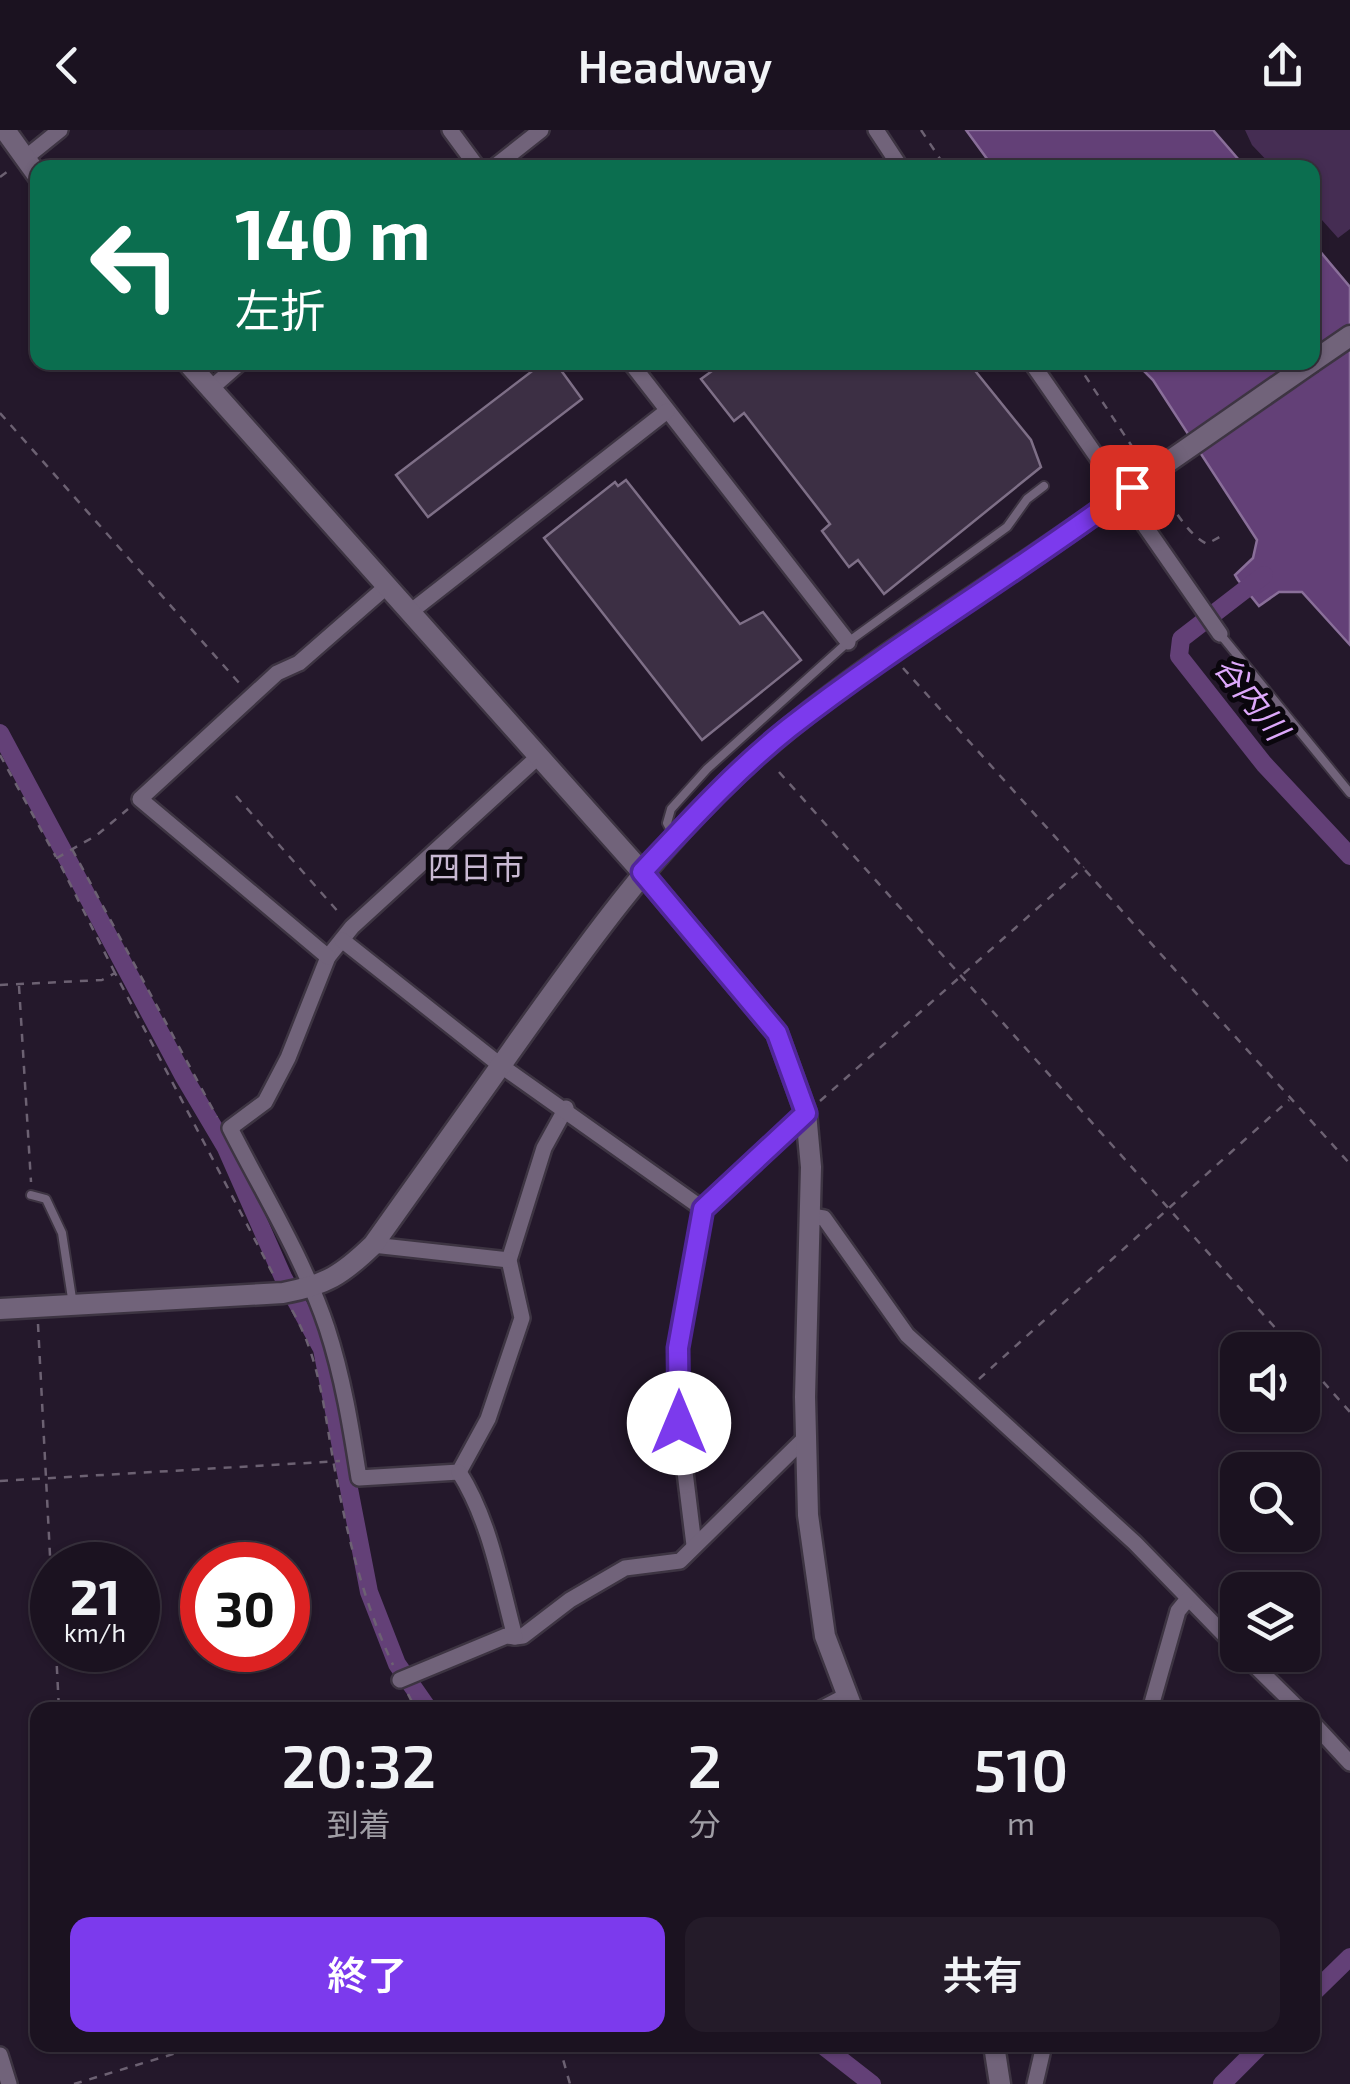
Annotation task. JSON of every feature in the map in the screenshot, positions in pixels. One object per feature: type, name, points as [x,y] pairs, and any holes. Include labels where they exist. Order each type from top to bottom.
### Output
[{"type":"street","points":[[4,130],[30,166]]},
{"type":"street","points":[[24,159],[60,130]]},
{"type":"street","points":[[450,130],[472,160]]},
{"type":"street","points":[[502,160],[541,130]]},
{"type":"street","points":[[876,130],[895,160]]},
{"type":"street","points":[[1320,357],[1350,336]]},
{"type":"street","points":[[193,370],[642,872],[777,1033],[806,1113],[811,1216],[805,1438],[816,1585],[824,1636],[849,1702]]},
{"type":"street","points":[[209,390],[232,370]]},
{"type":"street","points":[[636,370],[848,642]]},
{"type":"street","points":[[1038,370],[1128,490],[1220,634]]},
{"type":"street","points":[[0,1310],[295,1291],[342,1275],[372,1245],[577,954],[642,872],[772,743],[889,653],[1300,370]]},
{"type":"street","points":[[409,613],[667,411]]},
{"type":"street","points":[[328,958],[140,799],[278,673],[299,664],[386,587]]},
{"type":"street","points":[[459,1472],[359,1478],[350,1412],[326,1328],[295,1291],[230,1128],[265,1102],[288,1058],[328,958],[347,934],[539,756]]},
{"type":"street","points":[[347,934],[500,1065],[566,1108],[703,1209]]},
{"type":"street","points":[[459,1472],[488,1419],[522,1318],[509,1260],[544,1148],[566,1108]]},
{"type":"street","points":[[694,1546],[679,1423],[678,1348],[703,1209],[806,1113]]},
{"type":"street","points":[[811,1216],[824,1218],[908,1335],[1135,1544],[1220,1632]]},
{"type":"street","points":[[372,1245],[509,1260]]},
{"type":"street","points":[[400,1680],[506,1636],[523,1636],[570,1600],[625,1568],[680,1560],[805,1438]]},
{"type":"street","points":[[459,1472],[474,1495],[486,1528],[515,1636]]},
{"type":"street","points":[[1152,1702],[1178,1611],[1187,1600]]},
{"type":"street","points":[[1261,1672],[1292,1702]]},
{"type":"street","points":[[1320,1731],[1350,1764]]},
{"type":"street","points":[[995,2052],[1000,2084]]},
{"type":"street","points":[[1035,2084],[1042,2052]]},
{"type":"street","points":[[0,2055],[8,2084]]},
{"type":"lane","points":[[676,838],[667,823],[671,808],[706,769],[848,642],[1006,527],[1026,499],[1044,486]]},
{"type":"lane","points":[[1220,634],[1350,794]]},
{"type":"lane","points":[[32,1195],[46,1200],[62,1233],[73,1305]]},
{"type":"path","points":[[921,130],[941,160]]},
{"type":"path","points":[[0,413],[251,697]]},
{"type":"path","points":[[889,653],[1350,1164]]},
{"type":"path","points":[[0,755],[114,973],[295,1291],[322,1386],[356,1567],[372,1621],[412,1702]]},
{"type":"path","points":[[779,772],[1279,1332]]},
{"type":"path","points":[[236,796],[347,934]]},
{"type":"path","points":[[57,858],[97,836],[140,799]]},
{"type":"path","points":[[72,850],[210,1106],[221,1124],[230,1128]]},
{"type":"path","points":[[806,1113],[1085,866]]},
{"type":"path","points":[[0,985],[102,980],[114,973]]},
{"type":"path","points":[[19,984],[32,1195]]},
{"type":"path","points":[[967,1390],[1291,1098]]},
{"type":"path","points":[[37,1308],[49,1542]]},
{"type":"path","points":[[1320,1378],[1350,1412]]},
{"type":"path","points":[[0,1481],[356,1460]]},
{"type":"path","points":[[57,1672],[59,1702]]},
{"type":"path","points":[[74,2084],[179,2052]]},
{"type":"path","points":[[560,2052],[570,2084]]},
{"type":"shaded area","points":[[966,130],[1213,130],[1239,160],[988,160]]},
{"type":"shaded area","points":[[1245,130],[1350,130],[1350,229],[1338,238],[1320,218],[1320,160],[1266,160]]},
{"type":"shaded area","points":[[1320,251],[1350,287],[1350,645],[1302,592],[1279,592],[1259,606],[1238,580],[1235,575],[1253,558],[1257,540],[1143,370],[1320,370]]},
{"type":"building","points":[[534,370],[561,370],[582,399],[428,517],[396,475]]},
{"type":"building","points":[[974,370],[1031,440],[1041,467],[884,594],[858,560],[849,567],[822,531],[830,524],[744,413],[734,421],[701,379],[712,371]]},
{"type":"building","points":[[626,480],[740,624],[763,612],[801,660],[702,740],[544,538],[615,482],[618,486]]},
{"type":"waterway","name":"谷内川","points":[[1264,575],[1181,639],[1179,656],[1264,764],[1350,856]]},
{"type":"waterway","points":[[0,733],[226,1148],[283,1277],[322,1349],[369,1592],[397,1664],[423,1702]]},
{"type":"waterway","points":[[1320,1986],[1350,1957]]},
{"type":"waterway","points":[[831,2052],[872,2084]]},
{"type":"waterway","points":[[1222,2084],[1254,2052]]},
{"type":"district","name":"四日市","points":[[476,868]]},
{"type":"route","points":[[679,1423],[678,1348],[703,1209],[806,1113],[793,1068],[777,1033],[642,872],[742,769],[786,730],[889,653],[1132,487]]}]
